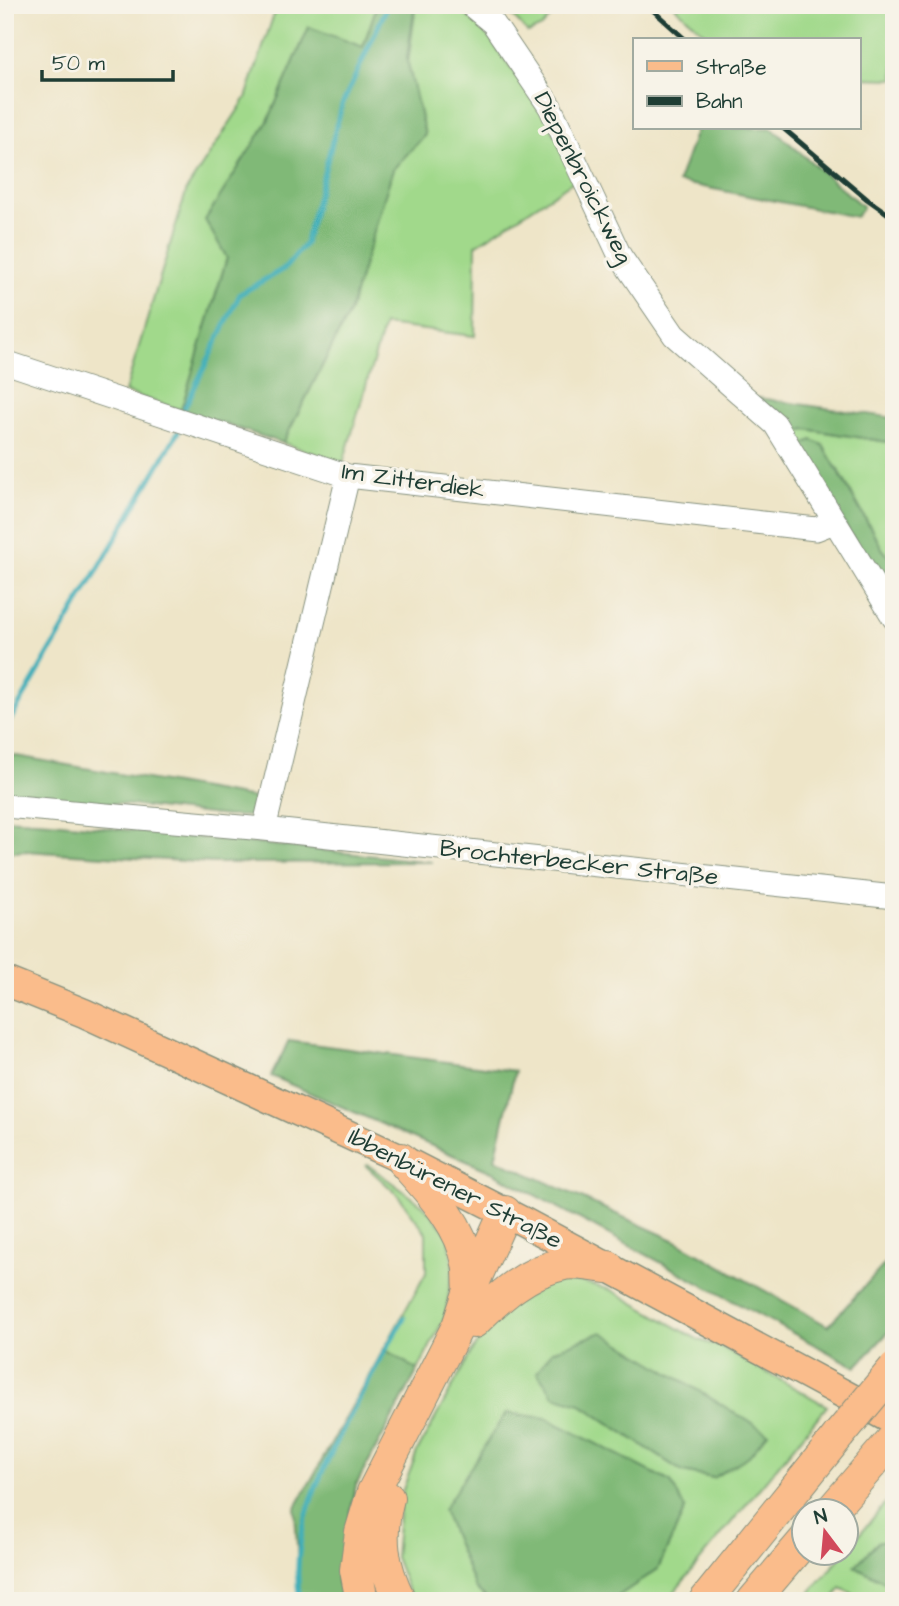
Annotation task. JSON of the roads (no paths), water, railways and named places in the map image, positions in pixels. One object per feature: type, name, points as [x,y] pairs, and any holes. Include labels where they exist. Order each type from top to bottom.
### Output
[{"type":"highway","points":[[401,1159],[447,1213],[453,1224],[468,1264],[470,1290]]},
{"type":"highway","points":[[362,1601],[356,1570],[361,1532],[373,1492],[458,1326],[470,1290],[514,1216]]},
{"type":"highway","points":[[400,1601],[387,1574],[381,1524],[393,1475],[474,1322],[514,1216]]},
{"type":"highway","points":[[474,1322],[501,1294],[531,1276],[566,1264],[608,1266]]},
{"type":"highway","points":[[705,1601],[894,1369]]},
{"type":"highway","points":[[841,1498],[887,1446]]},
{"type":"highway","points":[[689,1601],[760,1534]]},
{"type":"highway","points":[[753,1601],[790,1557]]},
{"type":"highway","points":[[778,1601],[795,1568]]},
{"type":"main road","name":"Ibbenbürener Straße","points":[[5,981],[84,1013],[401,1159],[514,1216],[894,1421]]},
{"type":"street","name":"Diepenbroickweg","points":[[471,5],[493,23],[550,107],[620,256],[674,335],[775,424],[894,618]]},
{"type":"street","name":"Im Zitterdiek","points":[[5,362],[348,475],[816,528],[834,522]]},
{"type":"street","points":[[264,829],[348,475]]},
{"type":"street","name":"Brochterbecker Straße","points":[[5,806],[264,829],[894,897]]},
{"type":"waterway","points":[[185,407],[240,294],[285,268],[305,244],[342,105],[388,5]]},
{"type":"waterway","points":[[5,729],[178,432]]},
{"type":"waterway","points":[[300,1601],[299,1549],[312,1498],[345,1426],[404,1318]]},
{"type":"railway","points":[[647,5],[684,38]]},
{"type":"railway","points":[[785,130],[867,199],[894,218]]}]
